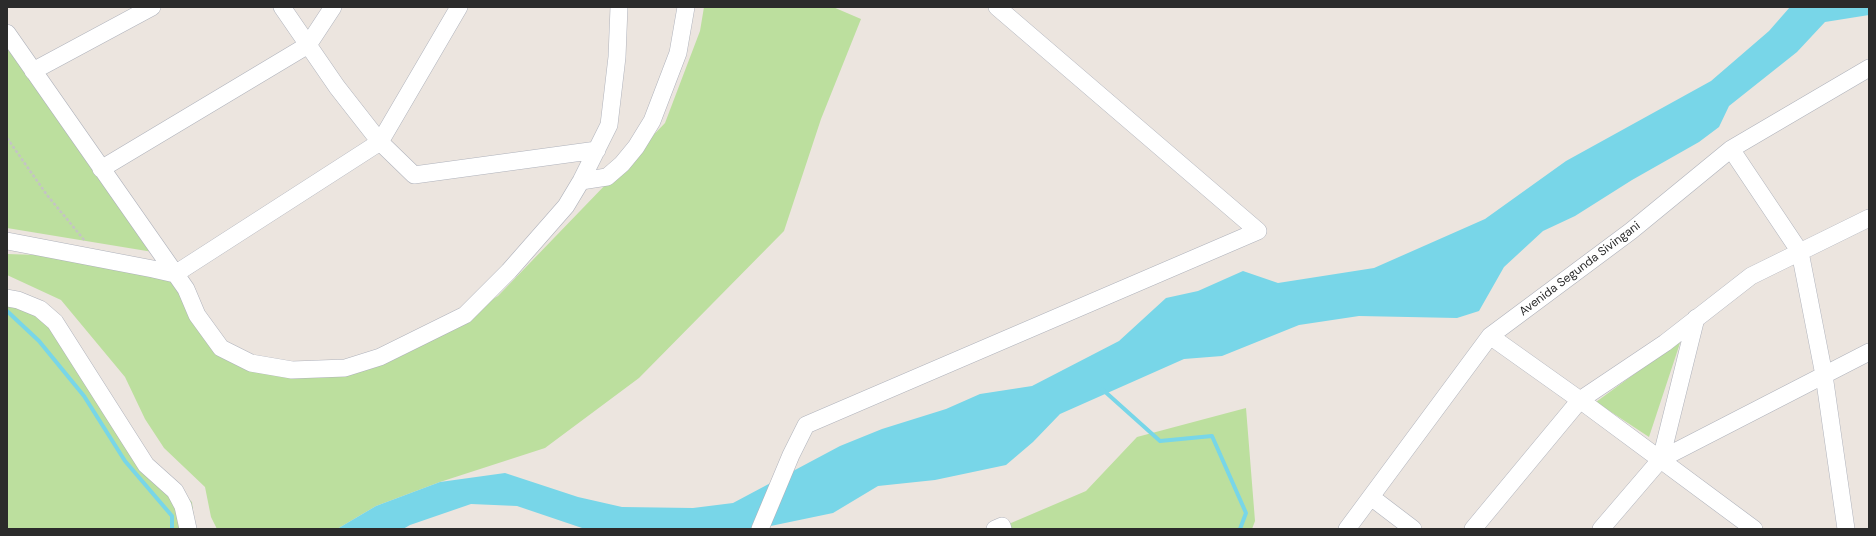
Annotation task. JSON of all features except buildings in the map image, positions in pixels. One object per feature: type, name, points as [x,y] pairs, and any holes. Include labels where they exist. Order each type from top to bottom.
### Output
[{"type":"street","points":[[33,71],[152,7]]},
{"type":"street","points":[[282,7],[337,87],[380,142],[414,175],[597,150]]},
{"type":"street","points":[[102,169],[308,45],[333,7]]},
{"type":"street","points":[[7,241],[100,258],[175,274],[380,142],[459,7]]},
{"type":"street","points":[[581,181],[607,178],[622,164],[636,147],[652,122],[678,53],[686,7]]},
{"type":"street","points":[[760,529],[791,455],[806,425],[1258,231],[997,7]]},
{"type":"street","points":[[7,33],[186,289],[197,315],[221,348],[251,363],[292,370],[345,368],[380,357],[465,315],[542,235],[566,206],[581,181],[609,126],[617,57],[615,9]]},
{"type":"street","name":"Avenida Segunda Sivingani","points":[[1347,529],[1490,336],[1631,231],[1731,149],[1869,68]]},
{"type":"street","points":[[1731,149],[1800,252],[1824,375],[1846,529]]},
{"type":"street","points":[[1473,529],[1580,400],[1665,343],[1751,276],[1869,218]]},
{"type":"street","points":[[7,298],[18,300],[40,309],[55,322],[146,465],[175,491],[183,506],[188,529]]},
{"type":"street","points":[[1661,459],[1696,318]]},
{"type":"street","points":[[1490,336],[1661,459],[1745,526]]},
{"type":"street","points":[[1601,529],[1661,459],[1869,352]]},
{"type":"street","points":[[1371,497],[1413,529]]},
{"type":"street","points":[[995,529],[1002,526],[1003,529]]},
{"type":"path","points":[[7,138],[47,195],[100,258]]},
{"type":"green space","points":[[704,7],[833,7],[861,19],[821,119],[784,231],[639,378],[545,448],[440,482],[376,506],[337,529],[217,529],[211,517],[205,487],[164,448],[145,419],[125,377],[61,300],[7,275],[7,254],[37,255],[177,275],[239,360],[300,373],[390,360],[498,296],[665,123],[700,31]]},
{"type":"green space","points":[[7,46],[159,253],[7,228]]},
{"type":"green space","points":[[7,299],[50,315],[136,450],[192,502],[195,529],[7,529]]},
{"type":"green space","points":[[1681,340],[1649,437],[1596,402]]},
{"type":"green space","points":[[1246,408],[1255,521],[1252,529],[1005,529],[1004,526],[1086,491],[1137,437]]},
{"type":"water","points":[[1790,7],[1869,7],[1869,15],[1825,22],[1797,52],[1729,106],[1719,127],[1699,142],[1632,180],[1575,216],[1543,231],[1504,267],[1479,311],[1457,318],[1359,316],[1299,325],[1222,356],[1184,359],[1060,414],[1033,442],[1006,465],[935,480],[878,486],[833,513],[761,528],[585,529],[517,506],[471,504],[410,525],[403,529],[337,529],[376,506],[440,482],[505,473],[578,497],[622,507],[693,508],[733,503],[840,446],[882,429],[946,409],[980,394],[1032,386],[1119,341],[1166,298],[1198,291],[1243,271],[1278,283],[1374,268],[1485,219],[1566,161],[1711,81],[1769,31]]},
{"type":"waterway","points":[[7,311],[39,341],[84,396],[125,461],[172,516],[172,529]]},
{"type":"waterway","points":[[1102,389],[1160,441],[1212,436],[1246,513],[1240,529]]}]
